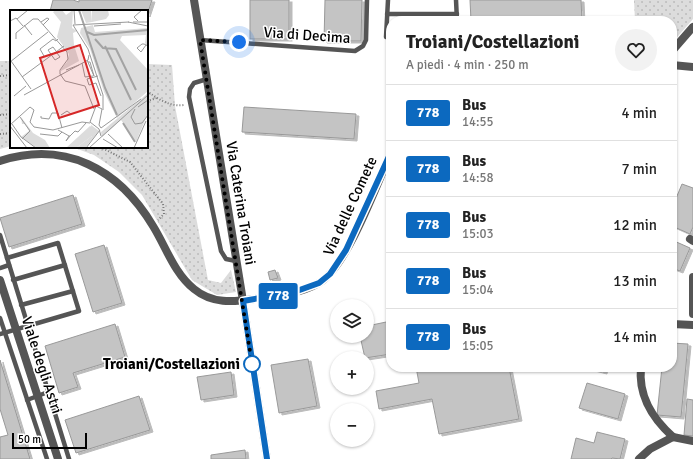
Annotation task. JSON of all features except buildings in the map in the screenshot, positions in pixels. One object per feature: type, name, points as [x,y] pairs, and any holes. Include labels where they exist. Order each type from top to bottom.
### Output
[{"type":"street","name":"Via Caterina Troiani","points":[[194,0],[267,459]]},
{"type":"street","points":[[677,45],[693,27]]},
{"type":"street","points":[[677,65],[693,66]]},
{"type":"street","name":"Via delle Comete","points":[[0,161],[24,154],[44,153],[67,157],[92,165],[108,174],[120,184],[153,225],[176,267],[194,290],[214,300],[243,301],[294,292],[319,283],[330,274],[346,250],[386,163]]},
{"type":"street","points":[[693,277],[693,314]]},
{"type":"street","name":"Viale degli Astri","points":[[0,280],[58,459]]},
{"type":"street","points":[[677,324],[693,325]]},
{"type":"street","points":[[641,372],[641,387],[646,402],[655,419],[673,437],[693,441]]},
{"type":"street","points":[[639,459],[650,449],[673,437]]},
{"type":"lane","name":"Via di Decima","points":[[200,40],[355,51],[361,48],[366,40],[367,0]]},
{"type":"lane","points":[[388,0],[387,14],[456,14],[456,0]]},
{"type":"lane","points":[[207,79],[194,83],[190,89],[189,97],[222,254],[226,259],[236,261]]},
{"type":"lane","points":[[0,235],[69,459]]},
{"type":"lane","points":[[2,333],[79,311],[58,243],[7,258]]},
{"type":"lane","points":[[0,268],[9,265]]},
{"type":"lane","points":[[13,280],[65,265]]},
{"type":"lane","points":[[21,305],[73,290]]},
{"type":"lane","points":[[0,318],[2,333],[47,459]]},
{"type":"lane","points":[[27,400],[48,392]]},
{"type":"path","points":[[0,76],[10,75]]},
{"type":"path","points":[[148,92],[157,98],[175,106]]},
{"type":"path","points":[[148,101],[157,98]]},
{"type":"path","points":[[0,115],[10,114]]},
{"type":"path","points":[[102,148],[130,162],[163,204],[164,214],[153,225]]},
{"type":"shaded area","points":[[634,0],[693,0],[693,19],[677,37],[677,16],[635,16]]},
{"type":"shaded area","points":[[0,61],[10,61],[10,146],[0,149]]},
{"type":"shaded area","points":[[148,64],[172,65],[175,106],[208,280],[221,283],[231,270],[236,292],[217,295],[192,280],[142,195],[119,172],[94,155],[75,148],[148,148]]},
{"type":"bus line","name":"778","points":[[267,459],[243,301],[280,295],[308,288],[319,283],[330,274],[341,260],[386,163]]},
{"type":"place","name":"Troiani/Costellazioni","points":[[252,364]]},
{"type":"route","points":[[239,42],[200,40],[253,370],[252,364]]}]
